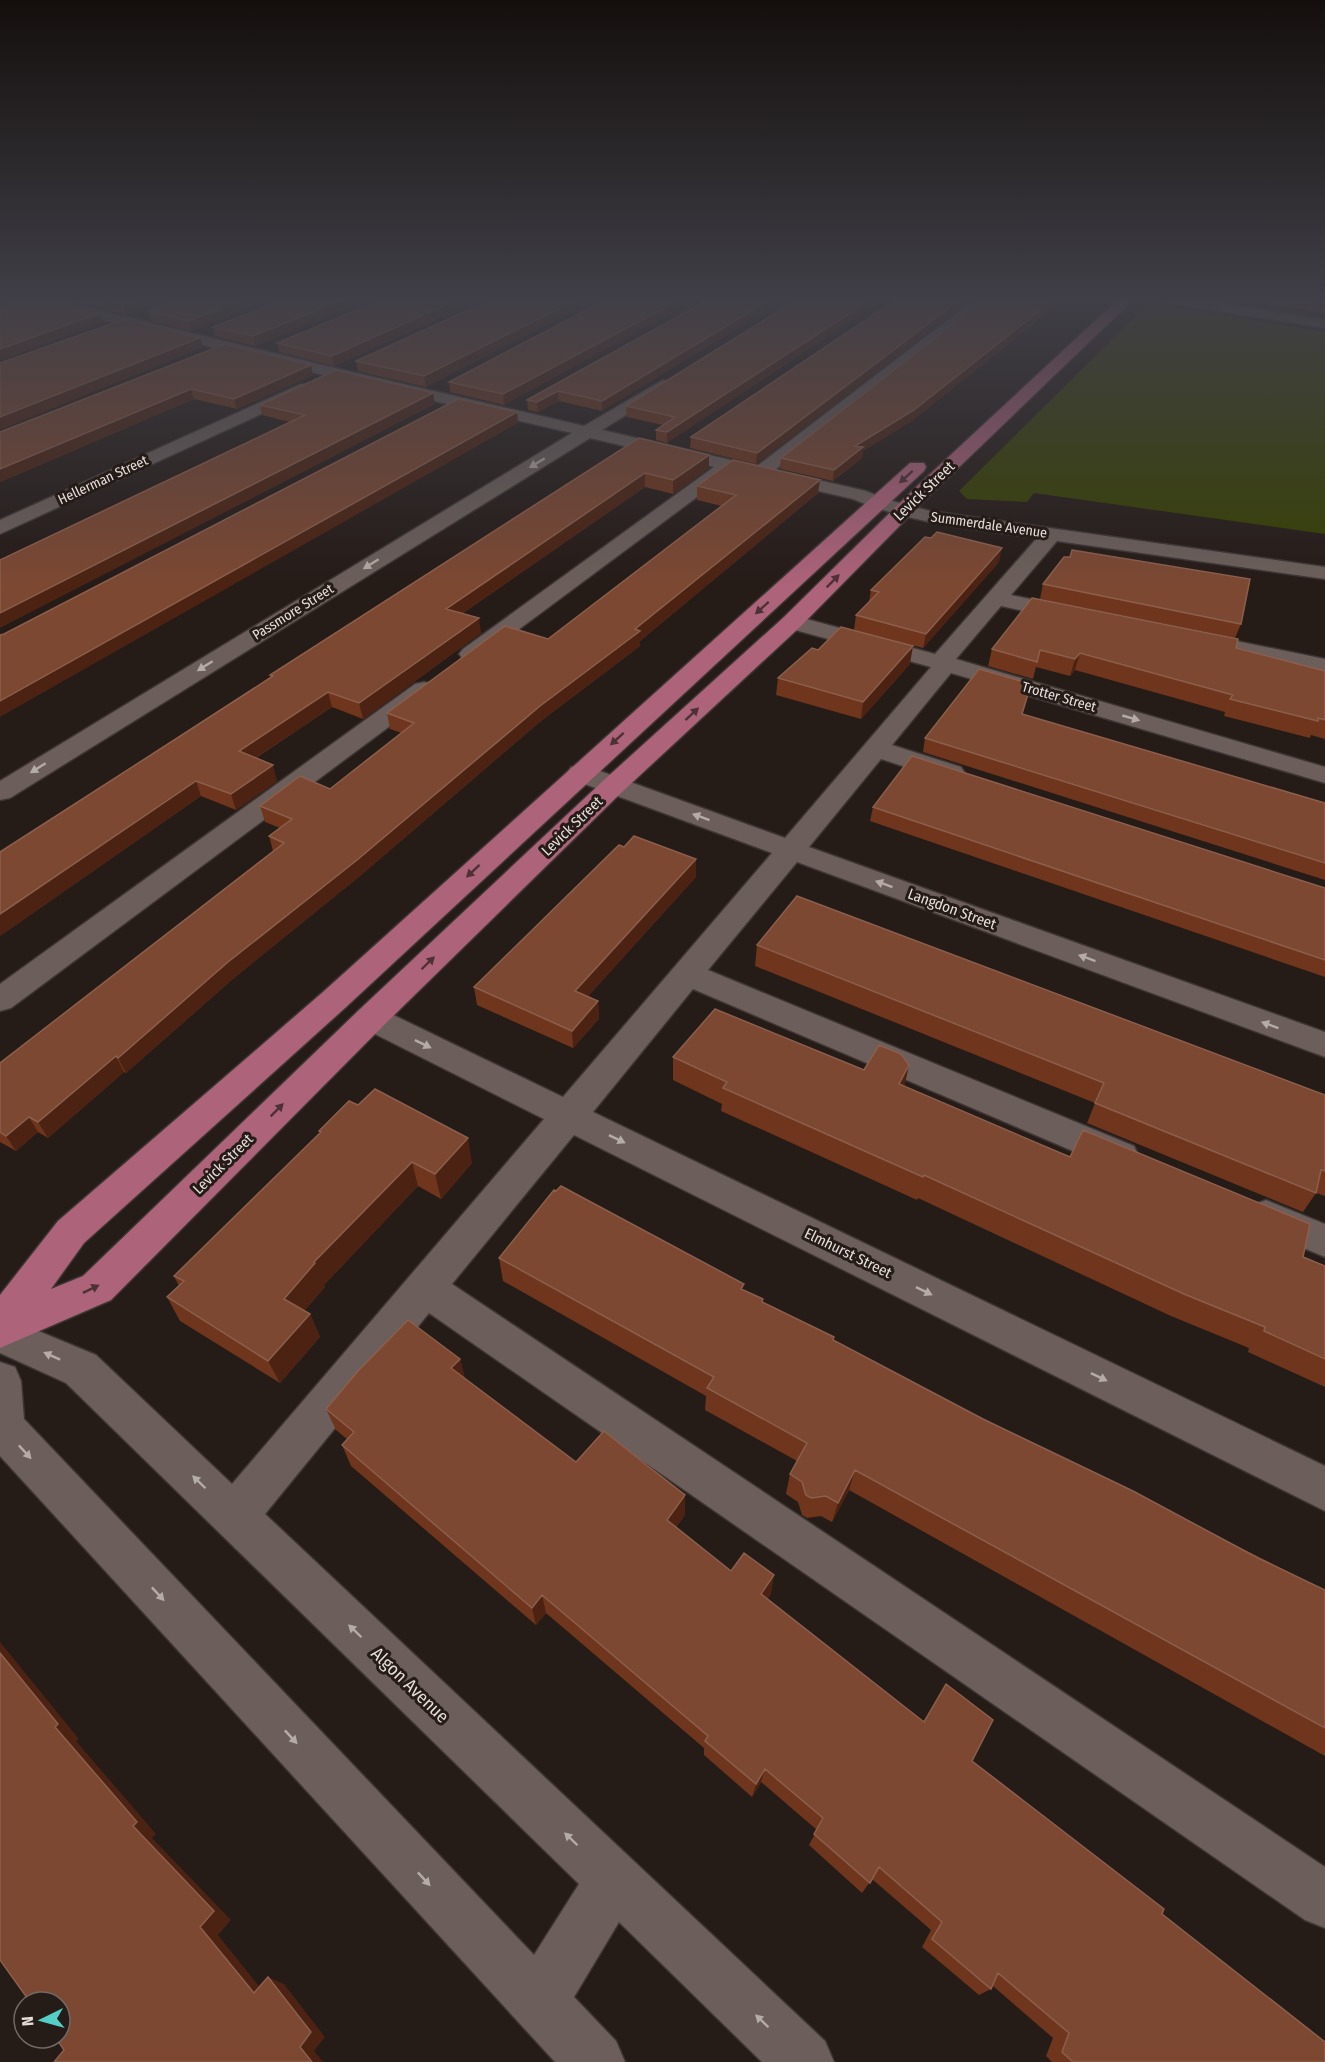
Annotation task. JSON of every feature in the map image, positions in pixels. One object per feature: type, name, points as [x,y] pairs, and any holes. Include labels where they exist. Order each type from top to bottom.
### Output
[{"type":"main road","name":"Levick Street","points":[[0,1330],[71,1232],[334,1000],[580,773],[999,393]]},
{"type":"main road","name":"Levick Street","points":[[0,1330],[97,1288],[371,1018],[614,786],[792,622],[904,510],[1027,393]]},
{"type":"street","name":"Hellerman Street","points":[[0,528],[291,393]]},
{"type":"street","points":[[426,417],[453,393]]},
{"type":"street","name":"Summerdale Avenue","points":[[457,393],[508,412],[669,452],[860,495],[878,503],[928,517],[1325,573]]},
{"type":"street","name":"Passmore Street","points":[[0,792],[650,393]]},
{"type":"street","points":[[759,472],[862,393]]},
{"type":"street","points":[[508,412],[529,400]]},
{"type":"street","points":[[669,452],[688,439]]},
{"type":"street","points":[[0,1000],[728,465]]},
{"type":"street","points":[[234,1516],[570,1116],[1052,534]]},
{"type":"street","points":[[997,599],[1091,618]]},
{"type":"street","name":"Trotter Street","points":[[792,622],[1325,775]]},
{"type":"street","points":[[1173,635],[1325,666]]},
{"type":"street","points":[[875,748],[976,781]]},
{"type":"street","name":"Langdon Street","points":[[580,773],[1325,1045]]},
{"type":"street","points":[[687,974],[1149,1167]]},
{"type":"street","name":"Elmhurst Street","points":[[371,1018],[1325,1489]]},
{"type":"street","points":[[1237,1204],[1325,1241]]},
{"type":"street","points":[[425,1288],[1325,1900]]},
{"type":"street","name":"Algon Avenue","points":[[0,1330],[81,1369],[804,2062]]},
{"type":"street","points":[[0,1381],[3,1428],[595,2062]]},
{"type":"street","points":[[538,2002],[614,1879]]},
{"type":"green space","points":[[1058,393],[1325,393],[1325,534],[1034,493],[1027,502],[967,499],[959,491]]},
{"type":"building","points":[[0,393],[60,393],[0,417]]},
{"type":"building","points":[[99,393],[181,393],[0,469],[0,432]]},
{"type":"building","points":[[209,393],[247,393],[234,399]]},
{"type":"building","points":[[286,393],[433,393],[0,613],[0,560],[305,415],[260,405]]},
{"type":"building","points":[[539,393],[554,393],[537,402],[527,400]]},
{"type":"building","points":[[568,393],[615,393],[602,401]]},
{"type":"building","points":[[647,393],[727,393],[667,432],[656,430],[675,417],[626,406]]},
{"type":"building","points":[[756,393],[836,393],[757,453],[691,437]]},
{"type":"building","points":[[864,393],[935,393],[914,410],[855,446],[863,447],[834,470],[781,458]]},
{"type":"building","points":[[458,399],[517,412],[0,701],[0,635]]},
{"type":"building","points":[[639,438],[709,455],[673,480],[645,473],[446,609],[479,618],[359,703],[328,692],[239,751],[273,765],[231,794],[196,781],[0,914],[0,852]]},
{"type":"building","points":[[733,460],[820,480],[635,629],[640,631],[540,706],[357,860],[228,962],[118,1058],[116,1056],[38,1122],[29,1117],[6,1136],[0,1132],[0,1063],[284,843],[269,836],[292,819],[260,806],[300,776],[330,789],[414,723],[387,713],[505,626],[548,639],[736,495],[697,486]]},
{"type":"building","points":[[937,532],[1002,548],[926,634],[856,615],[879,592],[871,590],[925,537],[931,538]]},
{"type":"building","points":[[1072,550],[1250,579],[1241,624],[1043,584],[1064,557],[1070,557]]},
{"type":"building","points":[[1032,598],[1238,639],[1236,648],[1325,671],[1325,720],[1318,718],[1318,721],[1230,699],[1233,695],[1080,653],[1075,659],[1040,650],[1037,662],[992,649]]},
{"type":"building","points":[[841,627],[913,646],[863,702],[778,678],[812,648],[818,650]]},
{"type":"building","points":[[979,669],[1031,684],[1022,714],[1325,803],[1325,863],[925,738]]},
{"type":"building","points":[[912,756],[1325,888],[1325,960],[873,807]]},
{"type":"building","points":[[634,836],[696,859],[575,991],[598,1001],[572,1031],[474,987],[619,845],[624,847]]},
{"type":"building","points":[[797,896],[1325,1095],[1325,1171],[1321,1170],[1316,1193],[1095,1103],[1104,1083],[757,945]]},
{"type":"building","points":[[715,1009],[864,1070],[879,1045],[901,1054],[909,1065],[899,1084],[1070,1157],[1083,1130],[1310,1224],[1303,1257],[1325,1266],[1325,1359],[1264,1331],[1265,1327],[1184,1294],[924,1175],[923,1177],[723,1088],[727,1082],[673,1057]]},
{"type":"building","points":[[375,1089],[468,1138],[435,1174],[412,1162],[314,1262],[284,1299],[310,1314],[268,1361],[167,1297],[184,1281],[174,1276],[321,1132],[319,1131],[349,1101],[358,1105]]},
{"type":"building","points":[[561,1186],[744,1284],[741,1289],[763,1299],[762,1302],[834,1337],[833,1340],[983,1419],[1133,1491],[1258,1558],[1325,1590],[1325,1728],[855,1470],[838,1503],[826,1496],[811,1498],[806,1495],[802,1482],[790,1474],[807,1443],[707,1388],[714,1377],[499,1258],[554,1190],[556,1191]]},
{"type":"building","points":[[408,1320],[460,1359],[451,1368],[576,1462],[604,1431],[685,1495],[667,1520],[731,1571],[744,1553],[774,1575],[761,1594],[924,1722],[946,1684],[993,1720],[972,1761],[1164,1909],[1162,1914],[1325,2042],[1325,2062],[1073,2062],[1062,2052],[1069,2033],[998,1973],[991,1989],[932,1939],[942,1922],[879,1867],[870,1883],[814,1834],[823,1818],[765,1769],[756,1784],[705,1741],[708,1736],[542,1595],[532,1608],[342,1445],[354,1432],[326,1409],[358,1371]]},
{"type":"building","points":[[0,1653],[58,1724],[55,1727],[137,1822],[133,1826],[214,1911],[200,1927],[254,1993],[268,1977],[311,2032],[300,2047],[312,2062],[54,2062],[64,2050],[72,2050],[72,1990],[21,1990],[0,1960]]}]
